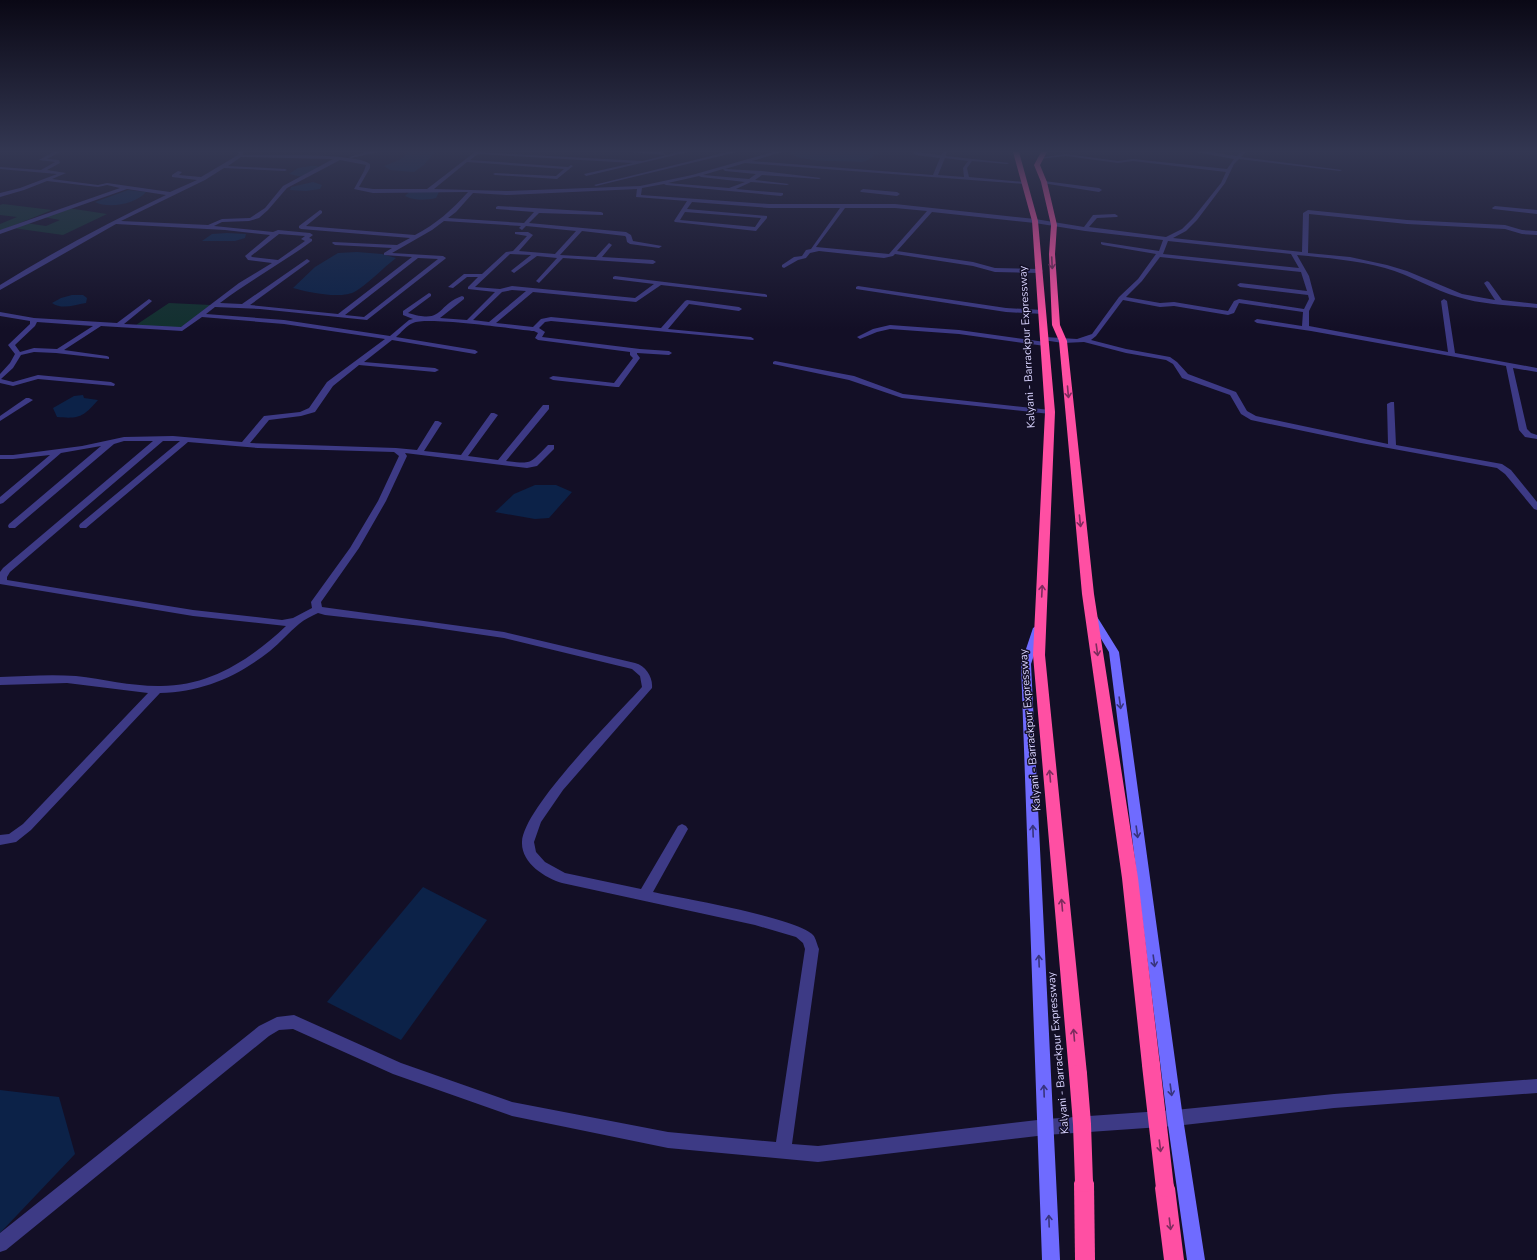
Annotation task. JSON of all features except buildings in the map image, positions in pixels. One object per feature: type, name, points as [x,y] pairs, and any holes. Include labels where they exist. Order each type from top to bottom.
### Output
[{"type":"highway","name":"Kalyani - Barrackpur Expressway","points":[[1033,211],[1036,221],[1050,412],[1039,655],[1082,1124],[1085,1260]]},
{"type":"highway","points":[[1051,211],[1054,225],[1052,254],[1056,325],[1063,341],[1078,507],[1130,878],[1156,1119],[1174,1260]]},
{"type":"street","points":[[0,232],[58,211]]},
{"type":"street","points":[[0,288],[22,273],[140,211]]},
{"type":"street","points":[[208,227],[222,220],[246,220],[254,218],[263,211]]},
{"type":"street","points":[[214,305],[244,306],[365,319],[443,258],[386,254],[416,237],[454,211]]},
{"type":"street","points":[[515,252],[530,235],[517,233],[538,211],[601,214]]},
{"type":"street","points":[[683,211],[676,221],[756,229],[765,217],[693,211]]},
{"type":"street","points":[[817,250],[813,248],[840,211]]},
{"type":"street","points":[[784,266],[796,258],[804,257],[808,250],[884,256],[891,255],[930,211]]},
{"type":"street","points":[[939,211],[1036,221],[1054,225],[1166,239],[1350,259],[1405,272],[1460,296],[1537,306]]},
{"type":"street","points":[[860,337],[875,330],[890,327],[959,332],[1045,341],[1084,340],[1090,338],[1121,298],[1140,280],[1149,266],[1160,254],[1166,239],[1184,230],[1202,211]]},
{"type":"street","points":[[1524,211],[1537,212]]},
{"type":"street","points":[[320,212],[301,226],[416,237]]},
{"type":"street","points":[[1305,254],[1306,213],[1308,212],[1424,223],[1507,227],[1519,231],[1537,233]]},
{"type":"street","points":[[1085,229],[1095,216],[1115,216]]},
{"type":"street","points":[[443,219],[558,227],[626,234],[629,236],[630,242],[659,246]]},
{"type":"street","points":[[116,222],[208,227],[274,234],[278,232],[307,235],[318,228]]},
{"type":"street","points":[[539,281],[580,230]]},
{"type":"street","points":[[274,234],[248,256],[250,259],[279,262]]},
{"type":"street","points":[[0,314],[34,320],[182,329],[264,269],[279,262],[310,240],[304,239],[310,235],[307,235]]},
{"type":"street","points":[[335,243],[397,247]]},
{"type":"street","points":[[1103,243],[1160,254],[1302,270]]},
{"type":"street","points":[[598,258],[609,245]]},
{"type":"street","points":[[653,262],[515,252],[508,253],[470,287],[472,290],[500,291],[512,288],[636,300],[660,283]]},
{"type":"street","points":[[893,252],[973,264],[995,270],[1040,271]]},
{"type":"street","points":[[1293,252],[1307,279],[1312,301],[1306,311],[1305,326],[1310,329]]},
{"type":"street","points":[[514,271],[536,254]]},
{"type":"street","points":[[339,316],[417,256]]},
{"type":"street","points":[[244,306],[307,261]]},
{"type":"street","points":[[451,287],[466,275],[483,276]]},
{"type":"street","points":[[614,278],[765,296]]},
{"type":"street","points":[[1487,283],[1500,302]]},
{"type":"street","points":[[1240,285],[1310,293]]},
{"type":"street","points":[[858,288],[1006,310],[1043,312]]},
{"type":"street","points":[[491,324],[531,290]]},
{"type":"street","points":[[468,322],[500,291]]},
{"type":"street","points":[[429,295],[405,312],[405,314],[421,319],[535,328],[542,332],[538,338],[634,350],[669,352]]},
{"type":"street","points":[[434,320],[462,298]]},
{"type":"street","points":[[1121,298],[1160,305],[1174,304],[1228,313],[1232,312],[1236,302],[1239,301],[1306,311]]},
{"type":"street","points":[[117,326],[149,301]]},
{"type":"street","points":[[1444,301],[1452,354]]},
{"type":"street","points":[[664,330],[687,302],[738,309]]},
{"type":"street","points":[[201,315],[284,322],[475,352]]},
{"type":"street","points":[[245,444],[263,420],[267,418],[301,414],[312,410],[330,384],[411,321],[421,319]]},
{"type":"street","points":[[535,328],[543,320],[551,319],[751,338]]},
{"type":"street","points":[[18,354],[11,345],[33,325],[34,320]]},
{"type":"street","points":[[1257,321],[1310,329],[1537,370]]},
{"type":"street","points":[[56,351],[98,325]]},
{"type":"street","points":[[1084,340],[1126,351],[1168,358],[1175,363],[1185,376],[1233,394],[1244,412],[1254,418],[1392,447],[1499,466],[1508,472],[1537,507]]},
{"type":"street","points":[[18,354],[34,350],[56,351],[107,358]]},
{"type":"street","points":[[553,378],[616,385],[637,358],[633,355],[634,350]]},
{"type":"street","points":[[0,377],[7,372],[16,360],[18,354]]},
{"type":"street","points":[[357,363],[435,370]]},
{"type":"street","points":[[775,363],[851,378],[902,396],[1050,412]]},
{"type":"street","points":[[1509,364],[1523,430],[1528,435],[1537,437]]},
{"type":"street","points":[[0,380],[13,384],[30,378],[111,384]]},
{"type":"street","points":[[0,419],[29,400]]},
{"type":"street","points":[[1390,404],[1392,447]]},
{"type":"street","points":[[500,463],[546,407]]},
{"type":"street","points":[[463,458],[494,415]]},
{"type":"street","points":[[419,453],[438,423]]},
{"type":"street","points":[[0,457],[13,457],[59,451],[124,439],[161,438],[245,444],[396,450],[500,463],[530,465],[551,447]]},
{"type":"street","points":[[161,438],[6,570],[2,577],[4,582],[194,613],[282,623],[296,621]]},
{"type":"street","points":[[83,526],[187,439]]},
{"type":"street","points":[[12,526],[112,442]]},
{"type":"street","points":[[317,609],[316,602],[354,548],[382,501],[403,456],[396,450]]},
{"type":"street","points":[[0,501],[59,451]]},
{"type":"street","points":[[0,681],[74,680],[158,690],[190,687],[216,680],[246,664],[274,643],[296,621],[317,609],[331,613],[422,623],[504,635],[635,666],[644,672],[647,680],[647,688],[559,787],[535,821],[528,842],[530,854],[541,866],[562,878],[755,919],[800,933],[808,939],[812,949],[783,1151]]},
{"type":"street","points":[[1092,615],[1114,652],[1175,1118],[1196,1260]]},
{"type":"street","points":[[1041,618],[1026,664],[1051,1260]]},
{"type":"street","points":[[0,840],[12,839],[28,827],[158,690]]},
{"type":"street","points":[[644,896],[682,829]]},
{"type":"street","points":[[0,1244],[264,1031],[277,1024],[294,1022],[398,1069],[512,1109],[668,1140],[818,1154],[1046,1126],[1175,1118],[1334,1101],[1537,1086]]},
{"type":"green space","points":[[0,211],[50,211],[0,231],[0,224],[17,217],[0,215]]},
{"type":"green space","points":[[60,211],[86,211],[107,214],[63,235],[13,228],[26,223],[46,226],[60,220],[43,217]]},
{"type":"green space","points":[[169,303],[211,305],[181,330],[136,325]]},
{"type":"water","points":[[212,234],[246,234],[245,238],[235,241],[202,241]]},
{"type":"water","points":[[357,252],[382,254],[396,258],[356,291],[350,294],[324,294],[293,288],[315,267],[338,253]]},
{"type":"water","points":[[72,295],[83,295],[87,298],[86,303],[64,307],[52,303],[61,298]]},
{"type":"water","points":[[83,395],[84,398],[98,400],[80,416],[71,418],[57,417],[53,408],[74,396]]},
{"type":"water","points":[[535,485],[556,485],[572,492],[549,518],[535,519],[495,512],[514,494]]},
{"type":"water","points":[[423,887],[487,920],[401,1040],[327,1002]]},
{"type":"water","points":[[0,1090],[59,1097],[75,1154],[0,1233]]}]
